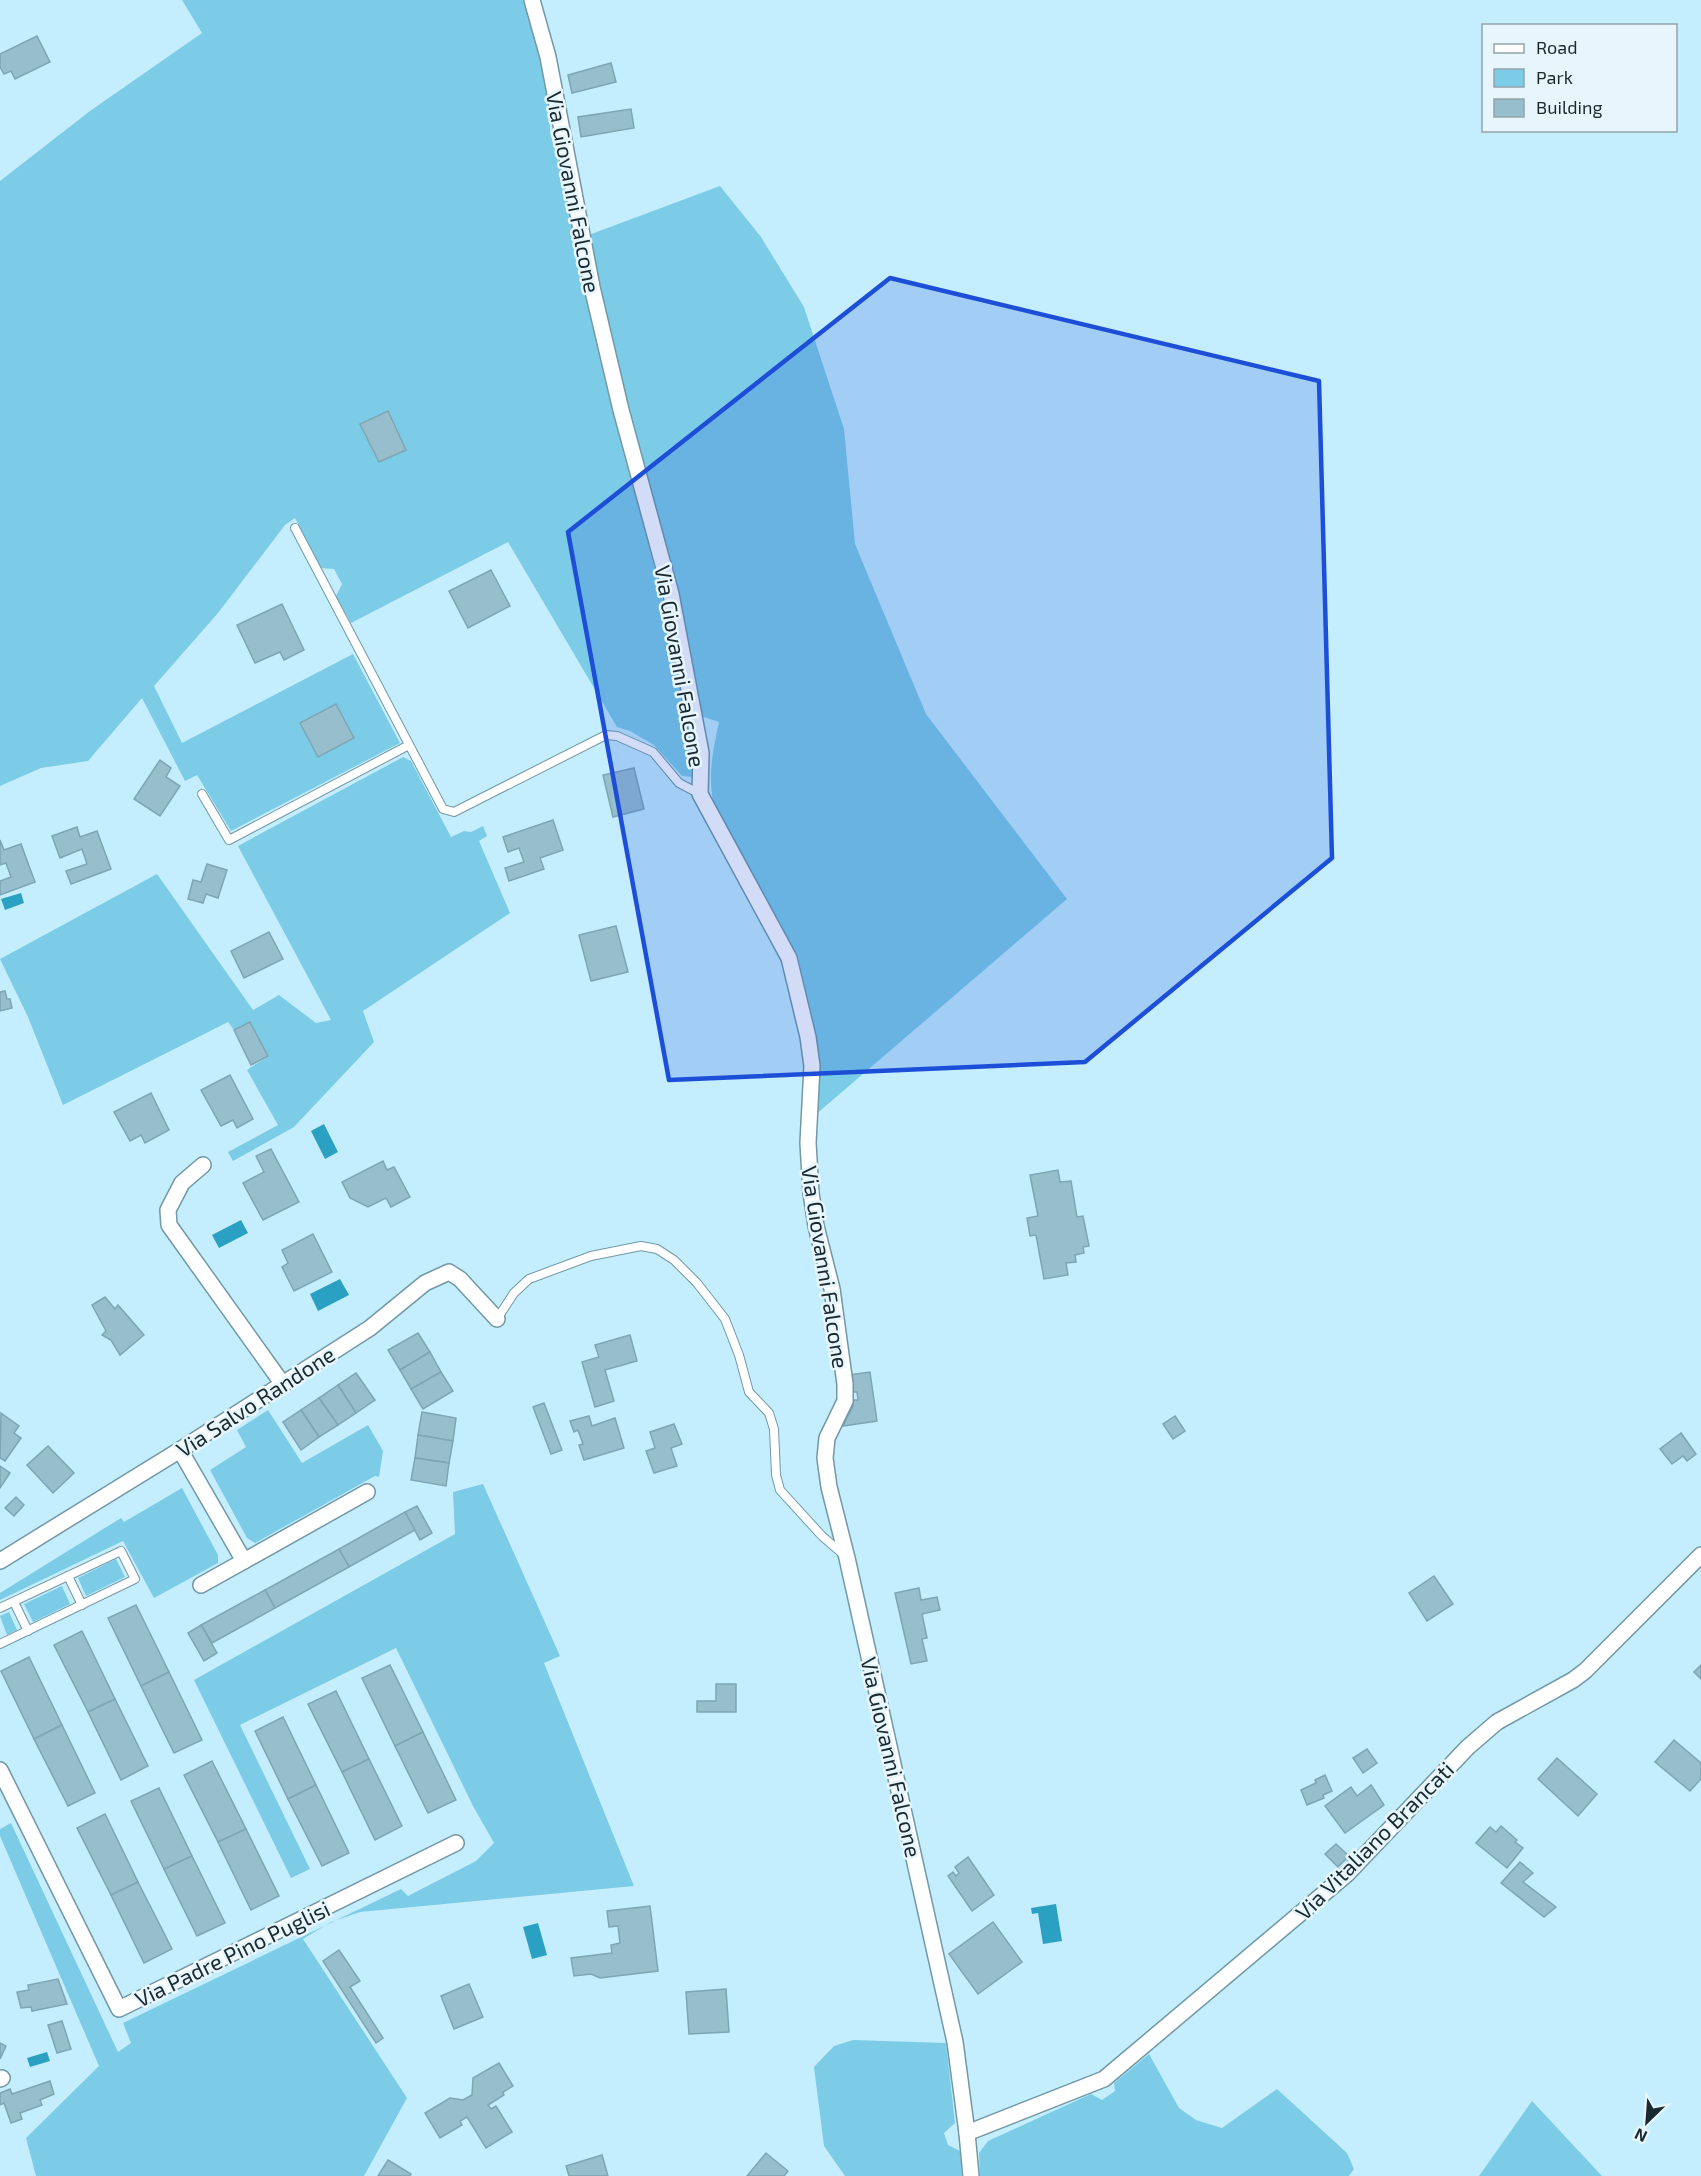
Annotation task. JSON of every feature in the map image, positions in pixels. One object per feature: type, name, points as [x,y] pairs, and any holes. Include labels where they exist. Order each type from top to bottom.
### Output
[{"type":"street","name":"Via Giovanni Falcone","points":[[532,0],[548,57],[592,287],[621,410],[671,594],[701,753],[700,794],[789,958],[808,1037],[812,1066],[808,1143],[811,1193],[816,1226],[832,1289],[845,1384],[845,1401],[827,1438],[825,1458],[829,1487],[935,1949],[954,2042],[968,2133],[971,2176]]},
{"type":"street","points":[[203,1165],[182,1183],[168,1210],[170,1225],[282,1383]]},
{"type":"street","name":"Via Salvo Randone","points":[[0,1561],[180,1450],[370,1328],[425,1283],[449,1272],[460,1279],[497,1319]]},
{"type":"street","points":[[180,1450],[244,1561]]},
{"type":"street","points":[[201,1585],[367,1492]]},
{"type":"street","name":"Via Vitaliano Brancati","points":[[968,2133],[1104,2079],[1347,1874],[1468,1747],[1497,1722],[1586,1671],[1701,1555]]},
{"type":"street","name":"Via Padre Pino Puglisi","points":[[0,1770],[119,2009],[456,1843]]},
{"type":"lane","points":[[295,528],[443,809],[454,812],[606,735],[617,736],[653,752],[679,783],[700,794]]},
{"type":"lane","points":[[202,794],[229,840],[409,745]]},
{"type":"lane","points":[[497,1319],[514,1293],[529,1279],[591,1256],[641,1246],[657,1249],[697,1283],[725,1319],[739,1355],[749,1392],[768,1413],[774,1429],[776,1475],[780,1490],[822,1536],[847,1558]]},
{"type":"lane","points":[[0,1608],[121,1551],[135,1580],[0,1644]]},
{"type":"lane","points":[[68,1576],[82,1605]]},
{"type":"lane","points":[[14,1602],[28,1631]]},
{"type":"highlighted area","points":[[890,278],[1319,381],[1332,858],[1085,1062],[669,1080],[568,532]]},
{"type":"green space","points":[[182,0],[526,0],[545,69],[550,108],[550,132],[562,176],[593,329],[663,601],[688,729],[694,774],[691,777],[682,776],[654,745],[630,731],[617,727],[508,542],[351,623],[336,596],[342,584],[334,569],[321,568],[295,518],[285,525],[218,613],[154,686],[182,743],[353,654],[400,743],[231,831],[197,775],[185,781],[142,698],[88,761],[41,768],[0,786],[0,181],[90,111],[202,33]]},
{"type":"green space","points":[[720,186],[761,237],[804,307],[844,429],[855,544],[926,714],[1067,899],[814,1116],[819,1070],[814,1025],[798,957],[713,801],[711,771],[719,722],[701,716],[586,236]]},
{"type":"green space","points":[[403,757],[411,761],[451,837],[483,826],[487,836],[479,841],[510,913],[363,1011],[374,1042],[294,1127],[233,1161],[228,1152],[278,1125],[247,1070],[268,1056],[250,1022],[234,1030],[228,1022],[63,1105],[28,1017],[0,959],[157,874],[253,1010],[279,995],[316,1023],[331,1020],[238,846]]},
{"type":"green space","points":[[268,1410],[302,1463],[368,1425],[383,1451],[379,1477],[375,1476],[255,1543],[247,1538],[210,1470],[246,1447],[237,1430]]},
{"type":"green space","points":[[483,1484],[560,1656],[544,1663],[634,1886],[360,1912],[336,1920],[401,1889],[408,1896],[476,1861],[494,1843],[473,1806],[396,1648],[240,1725],[310,1869],[291,1878],[194,1680],[455,1534],[453,1492]]},
{"type":"green space","points":[[182,1488],[218,1555],[218,1563],[154,1598],[123,1541],[0,1600],[0,1593],[121,1518],[124,1522]]},
{"type":"green space","points":[[116,1559],[125,1577],[86,1596],[78,1578]]},
{"type":"green space","points":[[62,1586],[70,1604],[33,1622],[24,1604]]},
{"type":"green space","points":[[9,1612],[17,1630],[7,1635],[0,1616]]},
{"type":"green space","points":[[11,1823],[118,2052],[131,2043],[123,2023],[325,1926],[303,1939],[407,2098],[364,2176],[36,2176],[26,2138],[99,2066],[0,1836],[0,1829]]},
{"type":"green space","points":[[853,2040],[946,2043],[955,2123],[944,2133],[948,2145],[960,2151],[962,2176],[845,2176],[824,2146],[814,2067],[834,2046]]},
{"type":"green space","points":[[1149,2054],[1179,2108],[1196,2120],[1222,2128],[1277,2089],[1347,2153],[1354,2169],[1349,2176],[980,2176],[979,2153],[988,2141],[1091,2094],[1102,2100],[1115,2091],[1114,2083]]},
{"type":"green space","points":[[1532,2101],[1602,2176],[1479,2176]]},
{"type":"shaded area","points":[[21,893],[24,903],[5,910],[1,899]]},
{"type":"shaded area","points":[[324,1124],[338,1152],[325,1159],[311,1131]]},
{"type":"shaded area","points":[[241,1220],[248,1233],[219,1248],[212,1235]]},
{"type":"shaded area","points":[[340,1279],[349,1295],[318,1311],[310,1294]]},
{"type":"shaded area","points":[[1056,1904],[1062,1941],[1043,1944],[1038,1913],[1032,1914],[1031,1908]]},
{"type":"shaded area","points":[[538,1923],[547,1955],[532,1959],[523,1927]]},
{"type":"shaded area","points":[[47,2052],[50,2061],[30,2067],[27,2058]]},
{"type":"building","points":[[37,36],[50,62],[15,79],[11,71],[4,74],[0,67],[0,54]]},
{"type":"building","points":[[611,63],[616,82],[572,93],[568,75]]},
{"type":"building","points":[[631,109],[634,128],[581,137],[578,117]]},
{"type":"building","points":[[388,411],[406,450],[379,462],[360,424]]},
{"type":"building","points":[[491,570],[510,606],[468,628],[449,591]]},
{"type":"building","points":[[282,604],[304,650],[284,660],[280,652],[255,663],[237,625]]},
{"type":"building","points":[[336,704],[354,738],[318,757],[300,723]]},
{"type":"building","points":[[160,760],[171,768],[166,777],[180,786],[160,816],[134,799]]},
{"type":"building","points":[[634,768],[644,809],[613,817],[603,775]]},
{"type":"building","points":[[553,820],[563,850],[540,858],[544,869],[509,881],[505,868],[524,862],[519,848],[508,852],[503,837]]},
{"type":"building","points":[[77,827],[80,837],[97,831],[111,869],[71,884],[66,871],[87,864],[82,849],[60,858],[52,836]]},
{"type":"building","points":[[0,840],[4,850],[21,844],[35,882],[0,895],[0,881],[11,877],[6,863],[0,865]]},
{"type":"building","points":[[207,864],[227,870],[218,898],[206,894],[203,903],[188,899],[193,880],[201,882]]},
{"type":"building","points":[[616,926],[628,972],[591,981],[579,935]]},
{"type":"building","points":[[269,932],[283,959],[244,978],[231,951]]},
{"type":"building","points":[[5,991],[12,1008],[0,1011],[0,992]]},
{"type":"building","points":[[250,1022],[268,1056],[251,1065],[234,1030]]},
{"type":"building","points":[[230,1075],[253,1119],[237,1128],[233,1120],[221,1126],[201,1090]]},
{"type":"building","points":[[151,1093],[169,1130],[145,1143],[141,1135],[130,1141],[114,1112]]},
{"type":"building","points":[[271,1149],[299,1202],[263,1220],[243,1183],[264,1172],[256,1156]]},
{"type":"building","points":[[383,1161],[387,1170],[394,1167],[410,1197],[391,1207],[386,1198],[368,1207],[350,1198],[342,1182]]},
{"type":"building","points":[[1058,1170],[1060,1182],[1071,1181],[1077,1217],[1083,1216],[1089,1246],[1083,1247],[1084,1253],[1075,1255],[1076,1262],[1066,1263],[1068,1275],[1044,1279],[1036,1235],[1030,1236],[1027,1218],[1038,1216],[1030,1175]]},
{"type":"building","points":[[313,1234],[332,1272],[294,1291],[282,1267],[288,1263],[282,1250]]},
{"type":"building","points":[[105,1297],[115,1309],[118,1305],[144,1335],[120,1355],[111,1340],[102,1335],[106,1331],[92,1305]]},
{"type":"building","points":[[418,1333],[430,1352],[400,1370],[388,1350]]},
{"type":"building","points":[[630,1335],[637,1361],[605,1370],[614,1401],[595,1407],[582,1362],[599,1357],[595,1345]]},
{"type":"building","points":[[430,1352],[441,1372],[411,1389],[400,1370]]},
{"type":"building","points":[[441,1372],[453,1391],[423,1409],[411,1389]]},
{"type":"building","points":[[870,1372],[877,1421],[843,1426],[853,1406],[852,1400],[858,1400],[857,1392],[852,1392],[849,1375]]},
{"type":"building","points":[[356,1373],[375,1400],[356,1413],[338,1385]]},
{"type":"building","points":[[338,1385],[356,1413],[338,1425],[319,1398]]},
{"type":"building","points":[[319,1398],[338,1425],[319,1437],[301,1410]]},
{"type":"building","points":[[544,1403],[562,1450],[551,1454],[533,1407]]},
{"type":"building","points":[[301,1410],[319,1437],[301,1450],[283,1422]]},
{"type":"building","points":[[422,1412],[456,1418],[453,1441],[418,1435]]},
{"type":"building","points":[[1,1413],[19,1426],[14,1433],[21,1438],[5,1461],[0,1458]]},
{"type":"building","points":[[589,1416],[592,1426],[615,1418],[624,1448],[584,1460],[579,1445],[583,1444],[578,1430],[574,1432],[570,1421]]},
{"type":"building","points":[[1175,1416],[1185,1431],[1173,1439],[1163,1424]]},
{"type":"building","points":[[674,1424],[682,1444],[671,1448],[677,1466],[654,1473],[646,1451],[655,1448],[650,1432]]},
{"type":"building","points":[[1681,1433],[1696,1454],[1687,1461],[1683,1456],[1672,1464],[1660,1449]]},
{"type":"building","points":[[418,1435],[453,1441],[449,1463],[415,1458]]},
{"type":"building","points":[[48,1446],[74,1473],[53,1493],[27,1465]]},
{"type":"building","points":[[415,1458],[449,1463],[446,1486],[411,1480]]},
{"type":"building","points":[[0,1466],[10,1473],[0,1488]]},
{"type":"building","points":[[16,1497],[24,1505],[14,1516],[5,1508]]},
{"type":"building","points":[[417,1506],[432,1533],[420,1540],[405,1512]]},
{"type":"building","points":[[405,1512],[415,1530],[349,1567],[339,1549]]},
{"type":"building","points":[[339,1549],[349,1567],[275,1608],[265,1590]]},
{"type":"building","points":[[1434,1576],[1453,1604],[1427,1621],[1409,1593]]},
{"type":"building","points":[[919,1588],[921,1600],[937,1597],[940,1610],[922,1614],[927,1638],[922,1639],[927,1661],[911,1664],[895,1593]]},
{"type":"building","points":[[265,1590],[275,1608],[212,1643],[201,1625]]},
{"type":"building","points":[[136,1605],[169,1672],[141,1686],[108,1618]]},
{"type":"building","points":[[201,1625],[217,1653],[204,1661],[188,1633]]},
{"type":"building","points":[[82,1631],[115,1699],[88,1712],[54,1645]]},
{"type":"building","points":[[29,1657],[62,1725],[34,1739],[1,1671]]},
{"type":"building","points":[[390,1665],[423,1732],[395,1746],[362,1678]]},
{"type":"building","points":[[1701,1665],[1701,1679],[1694,1672]]},
{"type":"building","points":[[169,1672],[202,1740],[174,1753],[141,1686]]},
{"type":"building","points":[[716,1684],[736,1684],[736,1712],[697,1712],[697,1701],[716,1701]]},
{"type":"building","points":[[336,1691],[369,1759],[342,1772],[308,1704]]},
{"type":"building","points":[[115,1699],[148,1766],[121,1780],[88,1712]]},
{"type":"building","points":[[283,1717],[316,1785],[288,1799],[255,1731]]},
{"type":"building","points":[[62,1725],[95,1793],[68,1806],[34,1739]]},
{"type":"building","points":[[423,1732],[456,1800],[428,1813],[395,1746]]},
{"type":"building","points":[[1674,1740],[1701,1763],[1701,1779],[1690,1791],[1655,1762]]},
{"type":"building","points":[[1367,1749],[1377,1763],[1363,1773],[1353,1758]]},
{"type":"building","points":[[1557,1758],[1597,1794],[1578,1816],[1538,1779]]},
{"type":"building","points":[[369,1759],[402,1826],[375,1840],[342,1772]]},
{"type":"building","points":[[212,1761],[246,1829],[218,1842],[184,1775]]},
{"type":"building","points":[[1325,1775],[1332,1791],[1323,1795],[1324,1798],[1307,1805],[1301,1790],[1316,1783],[1315,1780]]},
{"type":"building","points":[[316,1785],[349,1853],[322,1866],[288,1799]]},
{"type":"building","points":[[1371,1785],[1384,1805],[1345,1833],[1325,1806],[1351,1787],[1357,1796]]},
{"type":"building","points":[[159,1788],[192,1856],[164,1869],[131,1801]]},
{"type":"building","points":[[105,1814],[138,1882],[111,1895],[77,1828]]},
{"type":"building","points":[[1501,1826],[1523,1848],[1507,1868],[1476,1843],[1490,1827],[1496,1832]]},
{"type":"building","points":[[246,1829],[279,1896],[251,1910],[218,1842]]},
{"type":"building","points":[[1336,1844],[1349,1856],[1338,1867],[1325,1854]]},
{"type":"building","points":[[192,1856],[225,1923],[197,1936],[164,1869]]},
{"type":"building","points":[[968,1857],[994,1895],[972,1911],[948,1876],[953,1872],[956,1876],[959,1873],[955,1867]]},
{"type":"building","points":[[1520,1862],[1533,1873],[1523,1882],[1556,1907],[1544,1917],[1501,1883]]},
{"type":"building","points":[[138,1882],[172,1949],[144,1963],[111,1895]]},
{"type":"building","points":[[650,1906],[658,1971],[600,1978],[591,1974],[574,1976],[571,1958],[612,1953],[611,1945],[620,1943],[618,1926],[609,1927],[607,1911]]},
{"type":"building","points":[[993,1922],[1022,1962],[978,1994],[949,1954]]},
{"type":"building","points":[[339,1950],[360,1981],[350,1987],[383,2038],[376,2043],[323,1961]]},
{"type":"building","points":[[58,1979],[67,2004],[32,2011],[31,2007],[21,2008],[17,1992],[29,1990],[28,1985]]},
{"type":"building","points":[[469,1984],[483,2017],[454,2029],[441,1996]]},
{"type":"building","points":[[726,1989],[729,2032],[689,2034],[686,1992]]},
{"type":"building","points":[[62,2021],[71,2049],[57,2053],[48,2025]]},
{"type":"building","points":[[0,2043],[6,2046],[0,2059]]},
{"type":"building","points":[[499,2063],[513,2086],[488,2105],[491,2109],[496,2106],[512,2132],[486,2148],[467,2117],[460,2121],[462,2125],[440,2138],[425,2113],[450,2098],[463,2100],[472,2095],[473,2078]]},
{"type":"building","points":[[50,2081],[54,2094],[40,2100],[42,2105],[20,2113],[22,2119],[11,2123],[4,2103],[0,2105],[0,2093],[10,2089],[12,2094]]},
{"type":"building","points":[[766,2153],[788,2171],[784,2176],[747,2176]]},
{"type":"building","points":[[602,2155],[608,2176],[569,2176],[566,2166]]},
{"type":"building","points":[[388,2160],[411,2174],[410,2176],[378,2176]]}]
